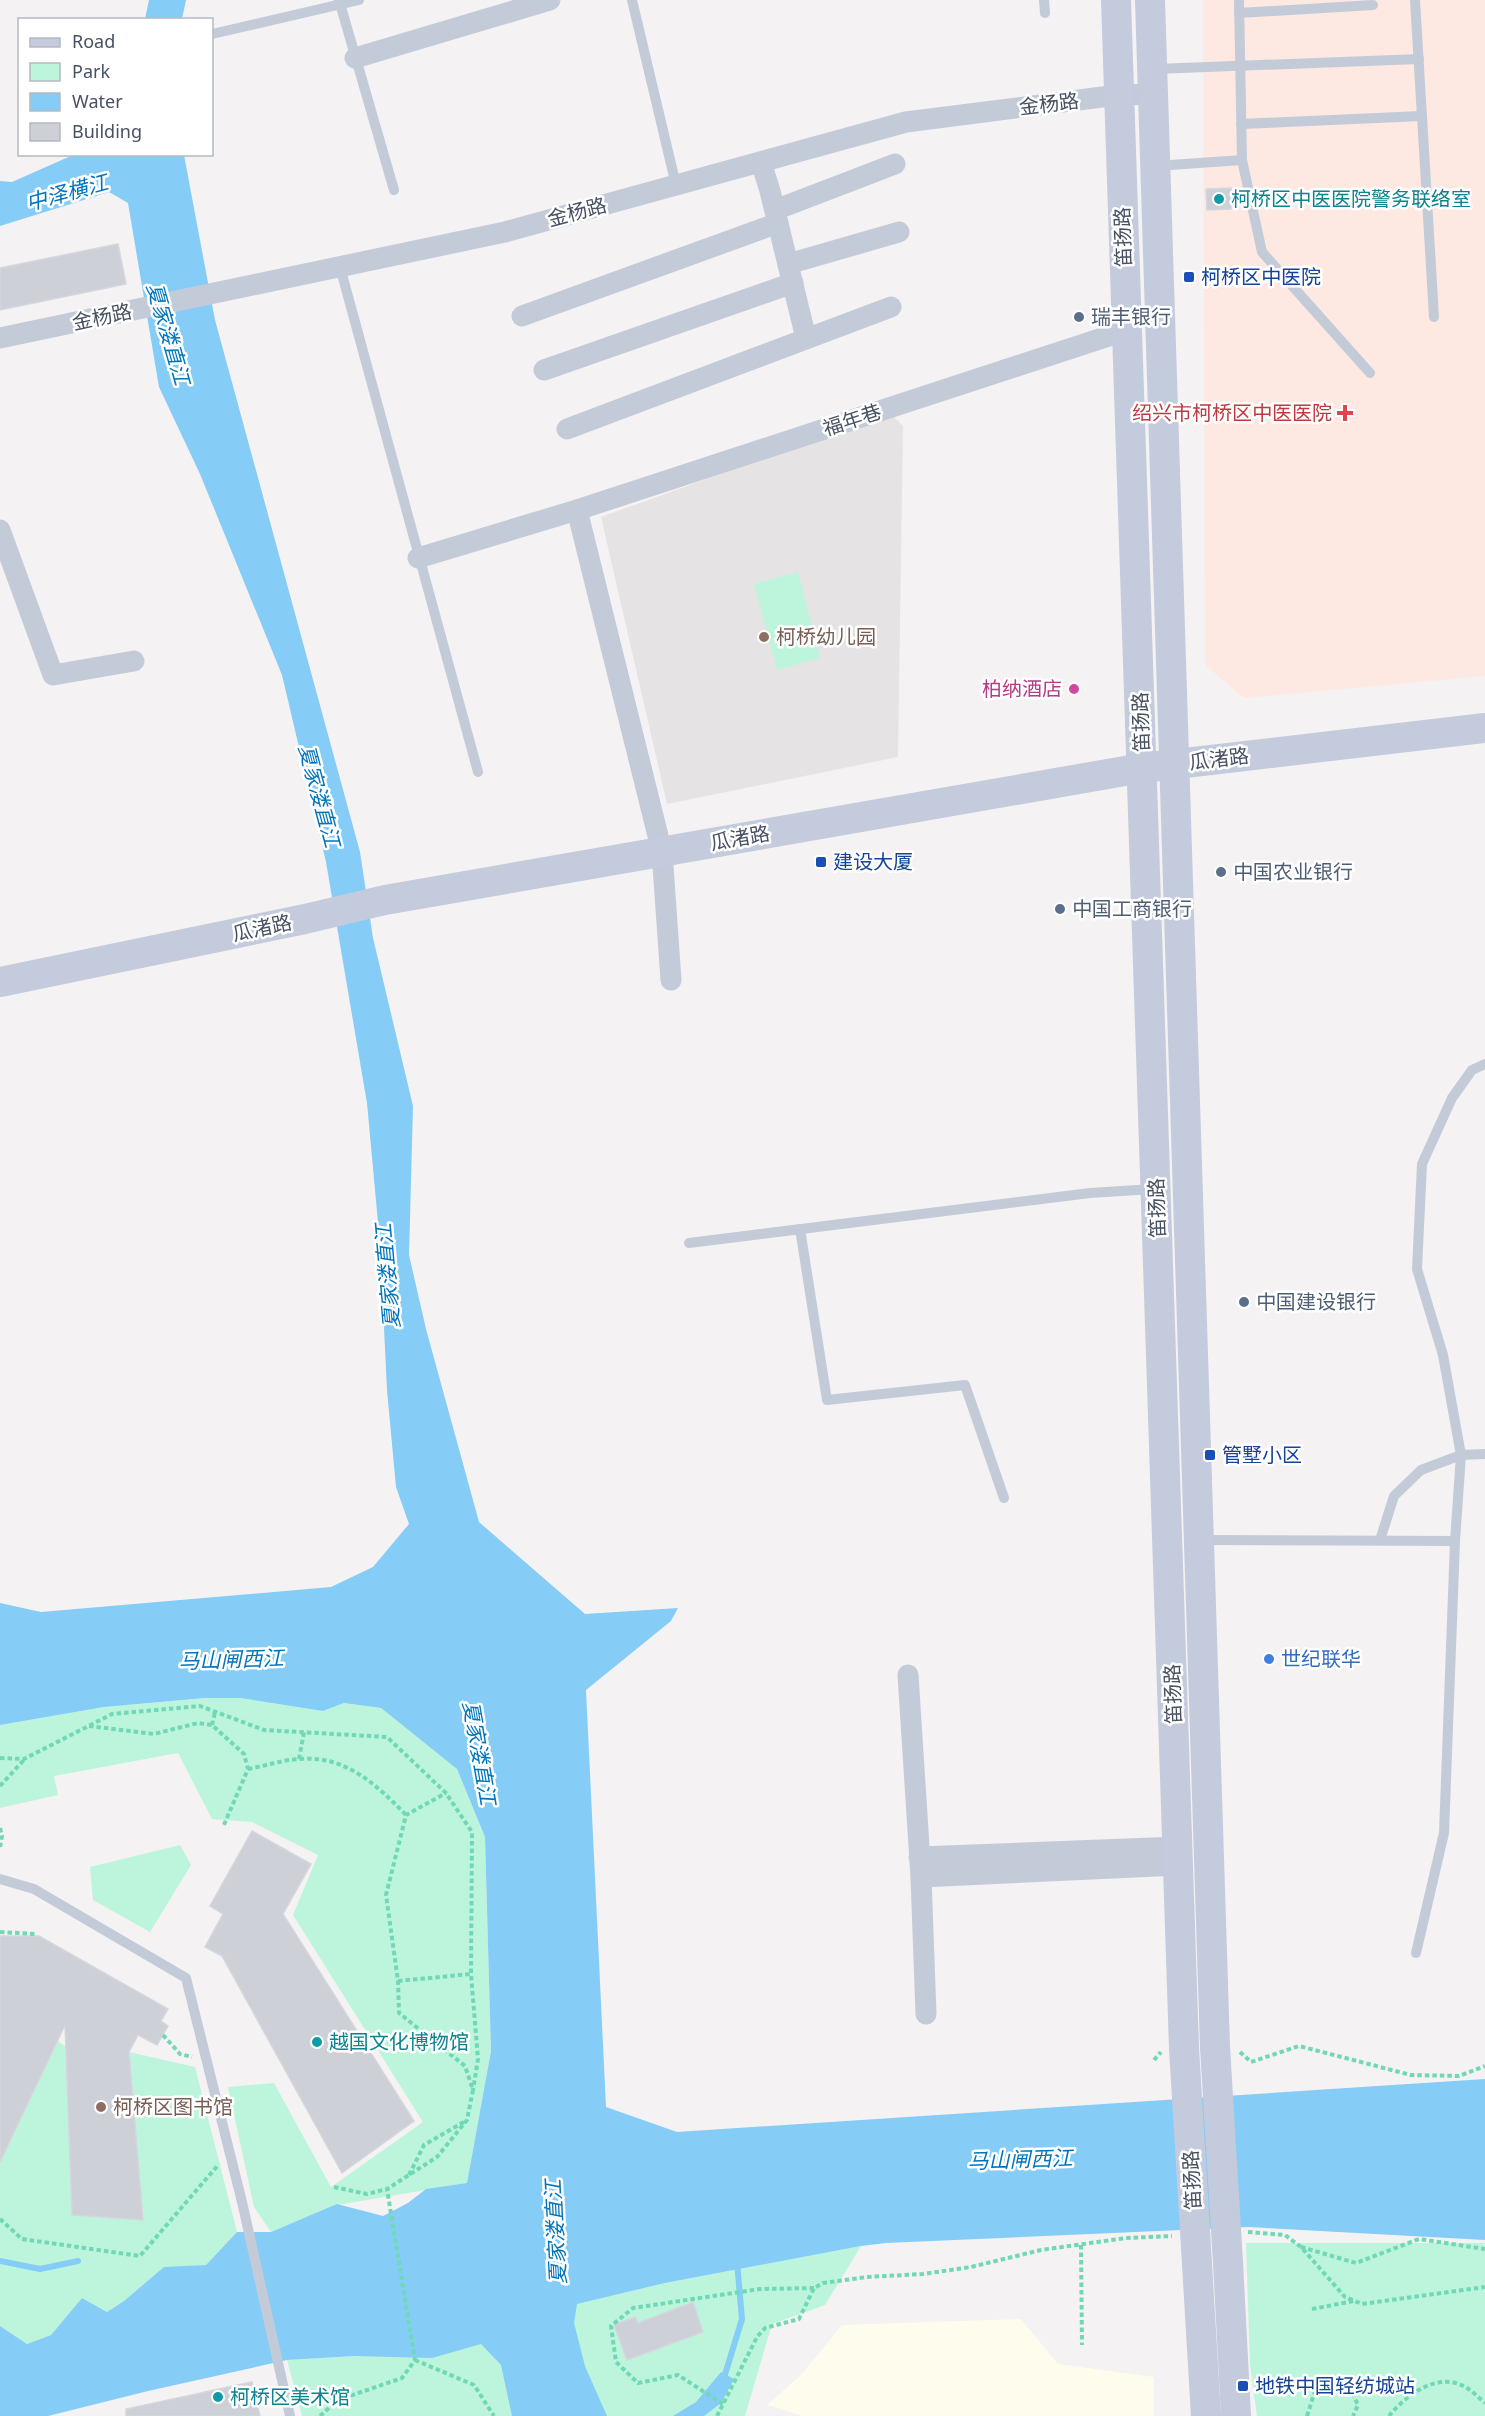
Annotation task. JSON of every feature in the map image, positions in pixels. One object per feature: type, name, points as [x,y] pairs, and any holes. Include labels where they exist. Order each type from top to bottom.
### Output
[{"type":"street","points":[[356,58],[550,0]]},
{"type":"street","name":"笛扬路","points":[[1116,0],[1184,2048],[1206,2416]]},
{"type":"street","name":"笛扬路","points":[[1150,0],[1215,2047],[1236,2416]]},
{"type":"street","name":"金杨路","points":[[0,338],[506,232],[906,122],[1118,95],[1153,82]]},
{"type":"street","points":[[760,162],[791,273],[806,338]]},
{"type":"street","points":[[522,316],[776,216],[895,164]]},
{"type":"street","points":[[544,370],[899,232]]},
{"type":"street","points":[[567,429],[891,307]]},
{"type":"street","name":"福年巷","points":[[418,558],[577,510],[1127,330]]},
{"type":"street","points":[[577,510],[662,852],[671,980]]},
{"type":"street","points":[[0,530],[53,675],[134,661]]},
{"type":"street","name":"瓜渚路","points":[[0,982],[305,919],[385,900],[1142,768],[1485,728]]},
{"type":"street","points":[[908,1675],[920,1867],[926,2014]]},
{"type":"street","points":[[920,1867],[1178,1856]]},
{"type":"lane","points":[[213,34],[359,0]]},
{"type":"lane","points":[[632,0],[676,185]]},
{"type":"lane","points":[[1044,0],[1045,13]]},
{"type":"lane","points":[[1239,0],[1242,160],[1262,252],[1370,373]]},
{"type":"lane","points":[[1415,0],[1434,316]]},
{"type":"lane","points":[[339,3],[394,190]]},
{"type":"lane","points":[[1239,13],[1278,5],[1373,4]]},
{"type":"lane","points":[[1153,82],[1240,67],[1419,59]]},
{"type":"lane","points":[[1241,124],[1421,116]]},
{"type":"lane","points":[[1155,166],[1242,160]]},
{"type":"lane","points":[[340,267],[478,772]]},
{"type":"lane","points":[[1416,1953],[1444,1833],[1455,1540],[1461,1455],[1443,1355],[1417,1269],[1422,1164],[1452,1098],[1472,1070],[1485,1064]]},
{"type":"lane","points":[[689,1243],[1090,1193],[1156,1189]]},
{"type":"lane","points":[[800,1229],[827,1400],[965,1385],[1004,1498]]},
{"type":"lane","points":[[1380,1540],[1394,1496],[1421,1470],[1461,1455],[1485,1454]]},
{"type":"lane","points":[[1198,1540],[1455,1540]]},
{"type":"lane","points":[[0,1879],[34,1889],[186,1978],[242,2202],[276,2362],[290,2416]]},
{"type":"path","points":[[0,1786],[24,1759],[112,1714],[200,1706],[264,1730],[387,1737],[446,1793],[472,1832],[471,1974],[478,2059],[467,2120],[437,2157],[387,2188],[368,2194],[334,2187]]},
{"type":"path","points":[[212,1725],[215,1712]]},
{"type":"path","points":[[88,1726],[154,1734],[198,1723],[212,1725],[244,1754],[248,1769],[223,1827]]},
{"type":"path","points":[[299,1759],[304,1732]]},
{"type":"path","points":[[0,1758],[24,1759]]},
{"type":"path","points":[[248,1769],[299,1759],[332,1761],[375,1784],[406,1815]]},
{"type":"path","points":[[446,1793],[406,1815],[386,1895],[398,1981],[399,2013],[465,2066],[473,2090]]},
{"type":"path","points":[[0,1828],[2,1836],[0,1847]]},
{"type":"path","points":[[0,1932],[36,1934]]},
{"type":"path","points":[[398,1981],[471,1974]]},
{"type":"path","points":[[163,2035],[180,2055],[207,2060]]},
{"type":"path","points":[[1251,2062],[1299,2046],[1411,2075],[1459,2076],[1485,2066]]},
{"type":"path","points":[[408,2175],[424,2145],[467,2120]]},
{"type":"path","points":[[0,2219],[22,2239],[141,2256],[230,2152]]},
{"type":"path","points":[[320,2416],[338,2400],[402,2378],[415,2360],[387,2188]]},
{"type":"path","points":[[1241,2232],[1285,2235],[1301,2247],[1346,2298],[1362,2304],[1485,2287]]},
{"type":"path","points":[[723,2404],[700,2391],[678,2374],[638,2383],[616,2362],[611,2326],[633,2307],[748,2291],[814,2288],[823,2283],[867,2277],[923,2274],[972,2267],[1041,2250],[1126,2238],[1183,2235]]},
{"type":"path","points":[[1301,2247],[1356,2263],[1419,2239],[1485,2249]]},
{"type":"path","points":[[1081,2245],[1082,2345]]},
{"type":"path","points":[[717,2416],[757,2337],[765,2328],[789,2324],[799,2319],[814,2288]]},
{"type":"path","points":[[1312,2308],[1355,2301]]},
{"type":"path","points":[[415,2360],[474,2385],[494,2416]]},
{"type":"path","points":[[1389,2416],[1395,2408],[1423,2387],[1441,2381],[1465,2386],[1485,2403]]},
{"type":"path","points":[[1307,2416],[1316,2388],[1351,2390],[1358,2405],[1353,2416]]},
{"type":"shaded area","name":"绍兴市柯桥区中医医院","points":[[1203,0],[1485,0],[1485,676],[1244,698],[1205,665]]},
{"type":"shaded area","name":"柯桥幼儿园","points":[[890,413],[903,426],[898,757],[667,804],[601,517]]},
{"type":"shaded area","points":[[1021,2319],[1058,2364],[1154,2377],[1154,2416],[803,2416],[767,2405],[801,2375],[842,2325]]},
{"type":"green space","points":[[798,572],[820,658],[777,670],[754,584]]},
{"type":"green space","points":[[205,1698],[240,1698],[323,1711],[344,1703],[381,1708],[457,1769],[485,1837],[491,2051],[467,2183],[337,2205],[271,2232],[254,2207],[228,2087],[274,2083],[331,2187],[423,2122],[293,1915],[318,1855],[252,1822],[212,1819],[178,1753],[54,1776],[58,1795],[0,1808],[0,1725],[104,1707]]},
{"type":"green space","points":[[180,1845],[191,1865],[150,1932],[93,1900],[90,1867]]},
{"type":"green space","points":[[58,2041],[66,2047],[72,2214],[143,2219],[129,2052],[195,2067],[237,2232],[206,2265],[164,2268],[107,2312],[82,2298],[51,2335],[27,2344],[0,2326],[0,2162]]},
{"type":"green space","points":[[1246,2243],[1485,2243],[1485,2416],[1257,2416],[1250,2365]]},
{"type":"green space","points":[[861,2246],[825,2305],[772,2324],[745,2416],[302,2416],[287,2360],[355,2356],[665,2283]]},
{"type":"water","points":[[149,0],[186,0],[182,18],[145,18]]},
{"type":"water","points":[[71,156],[184,156],[215,320],[360,852],[373,938],[413,1106],[409,1255],[426,1329],[479,1522],[585,1614],[678,1608],[671,1621],[586,1690],[606,2107],[677,2132],[1485,2079],[1485,2240],[1249,2227],[886,2243],[665,2283],[577,2304],[574,2323],[585,2366],[607,2416],[512,2416],[501,2365],[481,2344],[432,2358],[355,2356],[287,2360],[48,2416],[0,2416],[0,2326],[27,2344],[51,2335],[82,2298],[107,2312],[124,2301],[164,2267],[206,2265],[237,2232],[271,2232],[337,2204],[383,2216],[408,2203],[426,2189],[467,2183],[491,2051],[485,1837],[457,1769],[381,1708],[344,1703],[323,1711],[240,1698],[205,1698],[104,1707],[0,1725],[0,1603],[41,1612],[331,1587],[373,1567],[409,1524],[396,1487],[387,1390],[380,1244],[367,1103],[326,862],[282,675],[200,474],[159,387],[128,203],[109,192],[0,226],[0,181],[12,182]]},
{"type":"water","points":[[721,2372],[734,2379],[721,2403],[704,2416],[673,2416],[696,2402]]},
{"type":"building","name":"柯桥区中医医院警务联络室","points":[[1231,188],[1231,209],[1207,210],[1206,189]]},
{"type":"building","points":[[118,244],[126,284],[0,310],[0,268]]},
{"type":"building","name":"越国文化博物馆","points":[[252,1831],[311,1864],[283,1914],[414,2121],[342,2173],[222,1956],[205,1947],[223,1914],[210,1906]]},
{"type":"building","name":"柯桥区图书馆","points":[[0,1936],[39,1936],[168,2009],[161,2021],[168,2026],[157,2045],[138,2035],[129,2052],[143,2220],[72,2215],[65,2025],[0,2162]]},
{"type":"building","points":[[693,2302],[703,2332],[627,2360],[614,2325],[635,2317],[638,2323]]},
{"type":"building","name":"柯桥区美术馆","points":[[252,2382],[260,2416],[126,2416],[126,2409]]},
{"type":"waterway","points":[[0,2261],[40,2269],[78,2261]]},
{"type":"waterway","points":[[723,2381],[742,2319],[737,2262]]},
{"type":"place","name":"柯桥区中医医院警务联络室","points":[[1219,199]]},
{"type":"place","name":"柯桥区中医院","points":[[1189,277]]},
{"type":"place","name":"瑞丰银行","points":[[1079,317]]},
{"type":"place","name":"绍兴市柯桥区中医医院","points":[[1345,413]]},
{"type":"place","name":"柯桥幼儿园","points":[[764,637]]},
{"type":"place","name":"柏纳酒店","points":[[1074,689]]},
{"type":"place","name":"建设大厦","points":[[821,862]]},
{"type":"place","name":"中国农业银行","points":[[1221,872]]},
{"type":"place","name":"中国工商银行","points":[[1060,909]]},
{"type":"place","name":"中国建设银行","points":[[1244,1302]]},
{"type":"place","name":"管墅小区","points":[[1210,1455]]},
{"type":"place","name":"世纪联华","points":[[1269,1659]]},
{"type":"place","name":"越国文化博物馆","points":[[317,2042]]},
{"type":"place","name":"柯桥区图书馆","points":[[101,2107]]},
{"type":"place","name":"地铁中国轻纺城站","points":[[1243,2386]]},
{"type":"place","name":"柯桥区美术馆","points":[[218,2397]]},
{"type":"water label","name":"中泽横江","points":[[67,193]]},
{"type":"water label","name":"夏家溇直江","points":[[168,334]]},
{"type":"water label","name":"夏家溇直江","points":[[319,796]]},
{"type":"water label","name":"夏家溇直江","points":[[388,1276]]},
{"type":"water label","name":"马山闸西江","points":[[231,1660]]},
{"type":"water label","name":"夏家溇直江","points":[[479,1753]]},
{"type":"water label","name":"马山闸西江","points":[[1020,2160]]},
{"type":"water label","name":"夏家溇直江","points":[[556,2232]]}]
